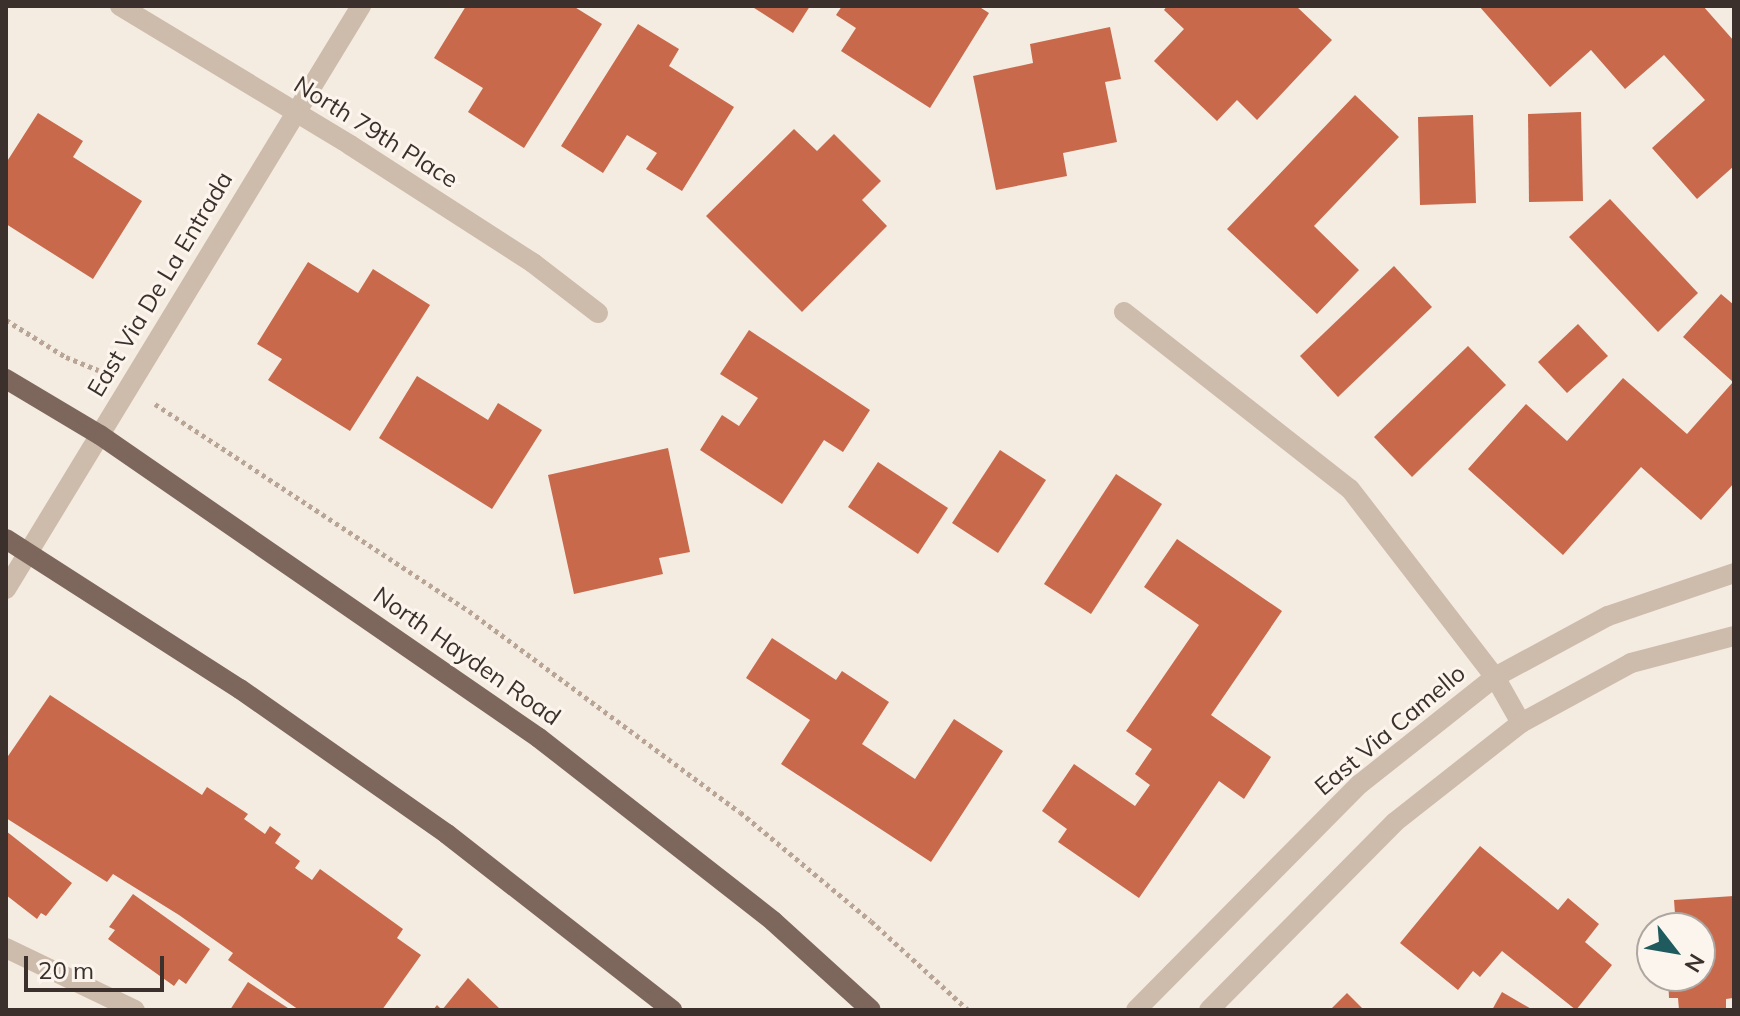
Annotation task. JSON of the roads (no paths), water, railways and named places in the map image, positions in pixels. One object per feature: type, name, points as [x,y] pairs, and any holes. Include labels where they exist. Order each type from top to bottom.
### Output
[{"type":"main road","name":"North Hayden Road","points":[[6,379],[100,435],[539,738],[773,921],[871,1010]]},
{"type":"main road","points":[[6,539],[240,689],[434,825],[672,1010]]},
{"type":"street","name":"North 79th Place","points":[[120,6],[295,111],[533,263],[598,313]]},
{"type":"street","name":"East Via De La Entrada","points":[[6,589],[361,6]]},
{"type":"street","points":[[1124,312],[1350,489],[1495,677],[1521,723]]},
{"type":"street","name":"East Via Camello","points":[[1136,1010],[1360,784],[1495,677],[1608,616],[1734,573]]},
{"type":"street","points":[[1209,1010],[1395,822],[1521,723],[1631,663],[1734,636]]},
{"type":"street","points":[[6,948],[127,1008]]}]
